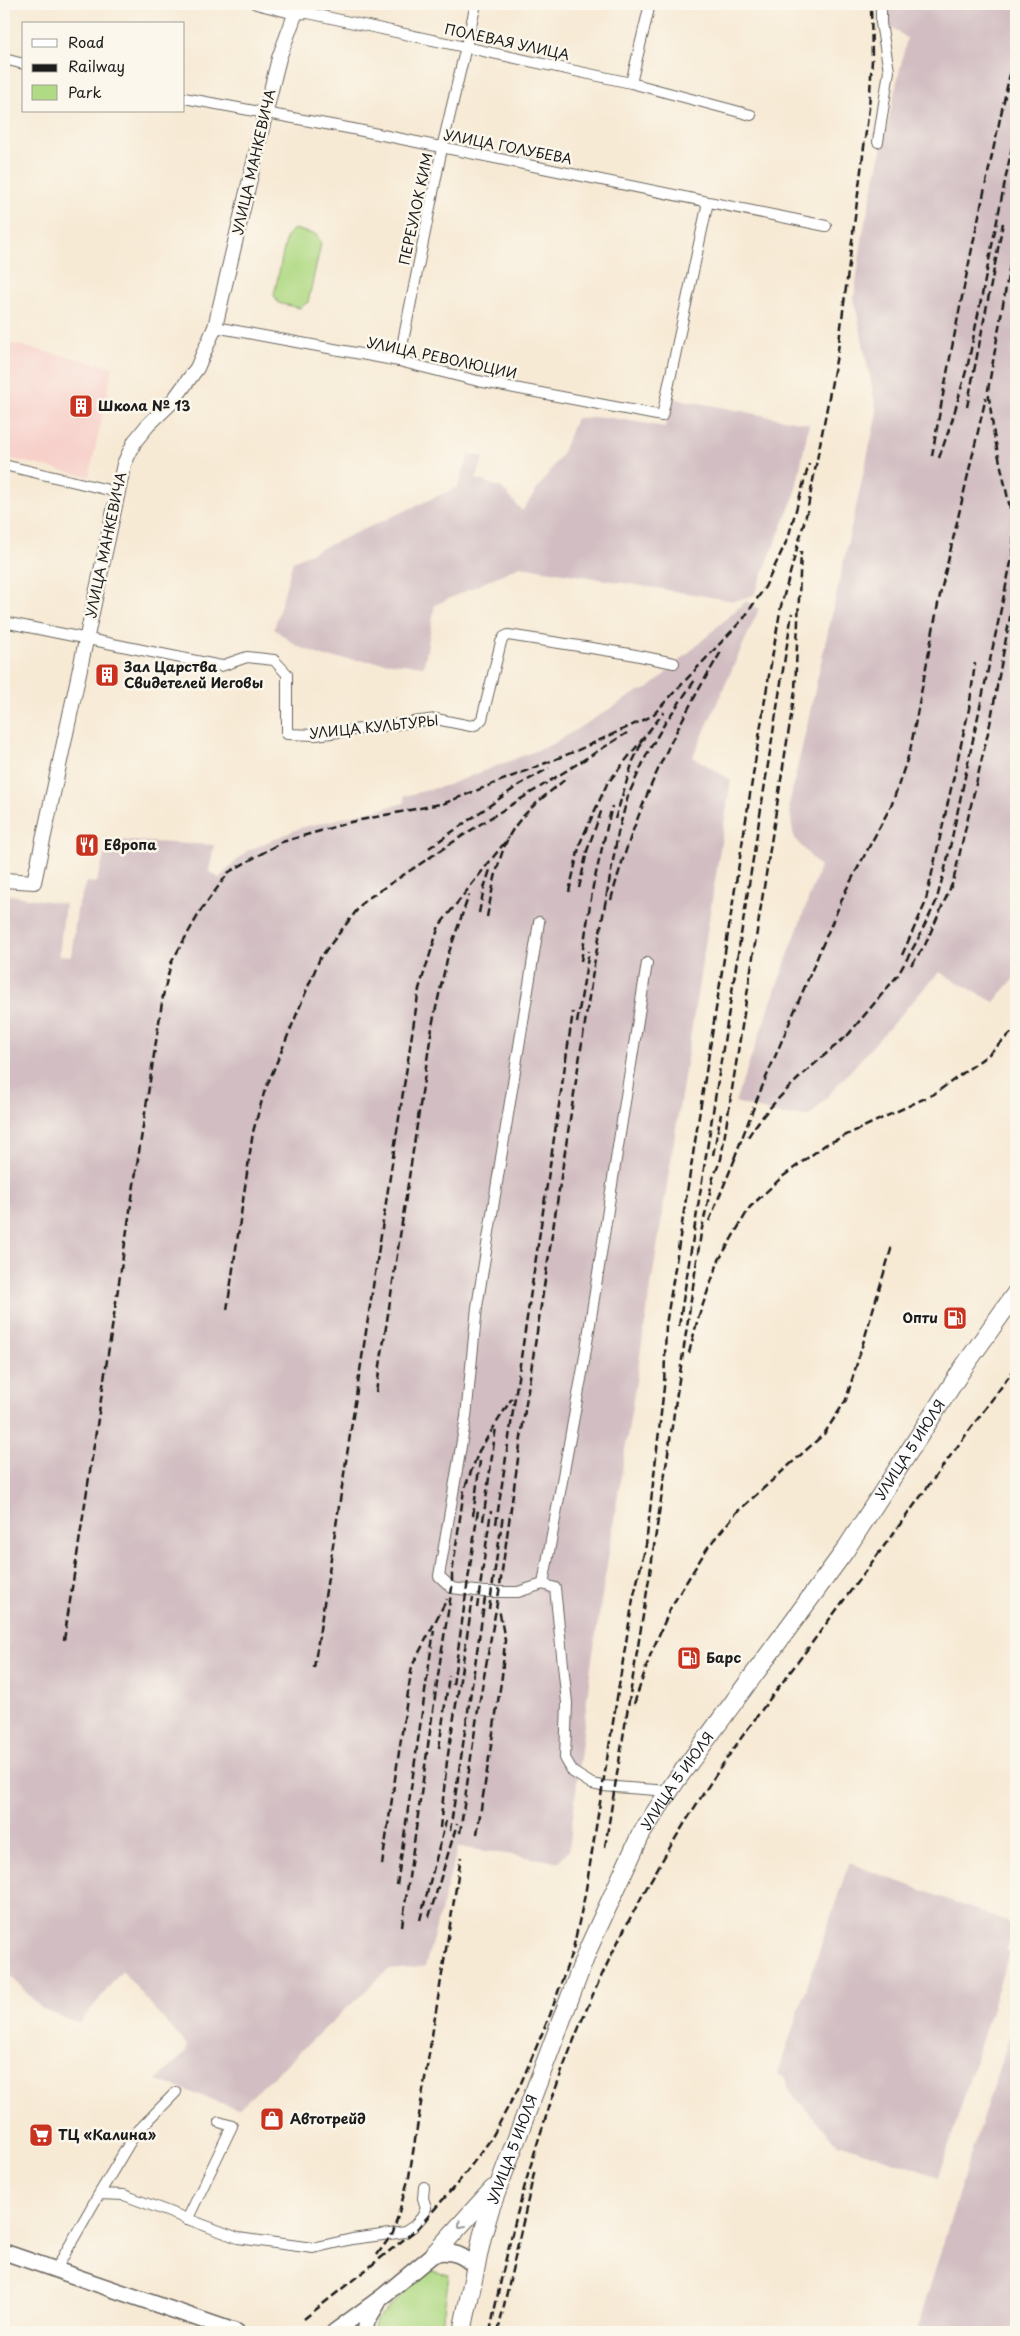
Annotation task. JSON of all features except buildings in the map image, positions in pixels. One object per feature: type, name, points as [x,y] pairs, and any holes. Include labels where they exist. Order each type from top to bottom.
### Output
[{"type":"highway","name":"УЛИЦА 5 ИЮЛЯ","points":[[462,2332],[490,2208],[589,1947],[641,1834],[669,1791],[844,1552],[963,1368],[1016,1293]]},
{"type":"highway","points":[[435,2253],[474,2212],[503,2174]]},
{"type":"main road","points":[[334,2332],[383,2296],[435,2253],[445,2251],[461,2256],[476,2268]]},
{"type":"main road","points":[[4,2252],[237,2332]]},
{"type":"main road","points":[[365,2332],[367,2321],[383,2296]]},
{"type":"street","name":"ПОЛЕВАЯ УЛИЦА","points":[[256,4],[297,9],[308,13],[631,83],[751,115]]},
{"type":"street","name":"ПЕРЕУЛОК КИМ","points":[[399,362],[442,148],[476,4]]},
{"type":"street","points":[[631,83],[650,4]]},
{"type":"street","points":[[878,142],[889,70],[881,24],[881,4]]},
{"type":"street","name":"УЛИЦА МАНКЕВИЧА","points":[[4,880],[34,882],[85,638],[124,464],[135,440],[173,400],[198,368],[215,327],[279,58],[297,9]]},
{"type":"street","points":[[4,59],[22,64]]},
{"type":"street","name":"УЛИЦА ГОЛУБЕВА","points":[[185,98],[353,129],[826,226]]},
{"type":"street","name":"УЛИЦА РЕВОЛЮЦИИ","points":[[215,327],[399,362],[478,381],[662,416],[708,202]]},
{"type":"street","points":[[4,465],[117,492]]},
{"type":"street","points":[[4,622],[85,638]]},
{"type":"street","name":"УЛИЦА КУЛЬТУРЫ","points":[[85,638],[221,666],[247,657],[274,660],[287,674],[287,734],[316,735],[436,720],[471,726],[477,724],[482,719],[502,642],[504,637],[508,635],[630,654],[674,663]]},
{"type":"street","points":[[539,922],[477,1307],[466,1417],[439,1576],[452,1588],[484,1592],[518,1592],[543,1584],[555,1588],[567,1703],[566,1758],[573,1772],[592,1784],[602,1786],[669,1791]]},
{"type":"street","points":[[543,1584],[583,1368],[647,963]]},
{"type":"street","points":[[55,2271],[135,2134],[176,2092]]},
{"type":"street","points":[[187,2220],[232,2126],[219,2122]]},
{"type":"street","points":[[99,2194],[124,2195],[238,2238],[313,2248],[352,2239],[405,2232],[414,2226],[426,2208],[422,2198],[424,2187]]},
{"type":"shaded area","points":[[890,4],[1016,4],[1016,976],[994,1002],[939,972],[810,1116],[781,1115],[735,1102],[820,867],[794,838],[789,805],[877,413],[854,298],[863,232],[907,38],[888,25]]},
{"type":"shaded area","points":[[4,342],[113,367],[89,477],[4,457]]},
{"type":"shaded area","points":[[672,398],[809,424],[795,494],[754,595],[735,601],[520,566],[435,605],[424,666],[325,657],[297,646],[274,629],[293,561],[458,487],[469,454],[484,457],[476,479],[502,488],[522,511],[562,454],[576,418],[606,417],[665,427],[666,416]]},
{"type":"shaded area","points":[[746,601],[759,609],[693,757],[731,780],[591,1666],[569,1850],[559,1862],[458,1847],[425,1967],[388,1970],[238,2109],[157,2080],[186,2052],[187,2046],[122,1971],[79,2024],[41,2008],[4,1969],[4,894],[65,904],[59,955],[71,956],[77,910],[86,882],[96,883],[109,840],[214,845],[209,871],[219,878],[247,851],[300,828],[405,803],[404,796],[448,785],[553,744],[637,692],[648,689]]},
{"type":"shaded area","points":[[849,1863],[1016,1925],[1006,1951],[1009,1953],[939,2177],[842,2144],[839,2145],[789,2091],[786,2078],[777,2075]]},
{"type":"shaded area","points":[[1016,2016],[1016,2332],[916,2332],[969,2159]]},
{"type":"green space","points":[[294,229],[317,235],[321,244],[308,302],[300,308],[278,303],[274,295],[287,235]]},
{"type":"green space","points":[[428,2270],[449,2275],[441,2332],[373,2332],[376,2320]]},
{"type":"railway","points":[[304,2319],[417,2229],[461,2179],[491,2139],[521,2083],[550,2015],[573,1949],[585,1895],[633,1599],[646,1545],[664,1387],[666,1325],[766,693],[781,606],[807,512],[838,350],[869,108],[872,60],[871,4]]},
{"type":"railway","points":[[932,456],[978,219],[1009,78],[1016,57]]},
{"type":"railway","points":[[939,458],[952,421],[968,364],[1016,127]]},
{"type":"railway","points":[[967,407],[1003,223]]},
{"type":"railway","points":[[847,1036],[898,975],[936,902],[947,861],[1013,553],[1014,526],[994,435],[988,390],[1016,230]]},
{"type":"railway","points":[[734,1159],[757,1099],[846,890],[892,804],[910,751],[938,604],[986,397]]},
{"type":"railway","points":[[64,1640],[163,996],[171,963],[201,910],[229,872],[282,842],[351,822],[445,803],[576,751],[652,716],[744,618],[765,587],[788,538],[809,464]]},
{"type":"railway","points":[[605,1847],[650,1573],[701,1233],[713,1178],[721,1159],[795,691],[801,551]]},
{"type":"railway","points":[[911,965],[925,945],[953,882],[990,724],[1016,585]]},
{"type":"railway","points":[[679,1326],[792,613]]},
{"type":"railway","points":[[611,900],[631,835],[657,772],[687,711],[721,652]]},
{"type":"railway","points":[[902,955],[925,904],[969,709],[975,663]]},
{"type":"railway","points":[[460,1833],[477,1716],[499,1592],[527,1396],[594,965],[618,833],[628,796],[647,754],[665,723],[695,680]]},
{"type":"railway","points":[[569,892],[580,843],[607,784],[664,712]]},
{"type":"railway","points":[[227,1310],[253,1132],[264,1093],[320,958],[364,901],[479,825],[627,733]]},
{"type":"railway","points":[[615,819],[633,761],[644,738]]},
{"type":"railway","points":[[429,848],[519,785],[549,768]]},
{"type":"railway","points":[[487,917],[498,867],[504,847],[513,829],[527,812],[568,777]]},
{"type":"railway","points":[[581,961],[593,886],[612,806]]},
{"type":"railway","points":[[579,888],[587,851],[602,809]]},
{"type":"railway","points":[[314,1668],[419,989],[439,926],[509,837]]},
{"type":"railway","points":[[479,913],[491,867]]},
{"type":"railway","points":[[376,1392],[433,1021],[448,955],[469,895]]},
{"type":"railway","points":[[577,1023],[589,951]]},
{"type":"railway","points":[[496,1524],[573,1012]]},
{"type":"railway","points":[[689,1353],[698,1318],[719,1260],[750,1207],[782,1177],[825,1145],[934,1094],[988,1055],[1016,1028]]},
{"type":"railway","points":[[748,1137],[782,1094],[851,1032]]},
{"type":"railway","points":[[713,1155],[721,1114]]},
{"type":"railway","points":[[709,1221],[737,1154]]},
{"type":"railway","points":[[634,1704],[650,1656],[671,1607],[708,1547],[737,1512],[824,1434],[846,1400],[892,1246]]},
{"type":"railway","points":[[490,2332],[515,2223],[546,2116],[586,2012],[609,1961],[644,1893],[709,1784],[757,1716],[1016,1367]]},
{"type":"railway","points":[[402,1926],[452,1588],[452,1574],[464,1490],[479,1451],[512,1398]]},
{"type":"railway","points":[[483,1521],[496,1427]]},
{"type":"railway","points":[[473,1516],[480,1461]]},
{"type":"railway","points":[[453,1685],[478,1510]]},
{"type":"railway","points":[[477,1608],[491,1511]]},
{"type":"railway","points":[[489,1609],[503,1515]]},
{"type":"railway","points":[[440,1828],[447,1761],[473,1598]]},
{"type":"railway","points":[[450,1831],[485,1598]]},
{"type":"railway","points":[[382,1865],[412,1666],[447,1599]]},
{"type":"railway","points":[[477,1834],[502,1676],[505,1640],[499,1609]]},
{"type":"railway","points":[[397,1885],[434,1630]]},
{"type":"railway","points":[[439,1748],[449,1676]]},
{"type":"railway","points":[[420,1920],[446,1821]]},
{"type":"railway","points":[[429,1917],[457,1824]]},
{"type":"railway","points":[[377,2255],[393,2233],[409,2177],[461,1857]]},
{"type":"railway","points":[[498,2332],[535,2169]]},
{"type":"place","name":"Школа № 13","points":[[81,406]]},
{"type":"place","name":"Зал Царства Свидетелей Иеговы","points":[[107,675]]},
{"type":"place","name":"Европа","points":[[87,845]]},
{"type":"place","name":"Опти","points":[[955,1318]]},
{"type":"place","name":"Барс","points":[[689,1658]]},
{"type":"place","name":"Автотрейд","points":[[272,2119]]},
{"type":"place","name":"ТЦ «Калина»","points":[[41,2135]]}]
